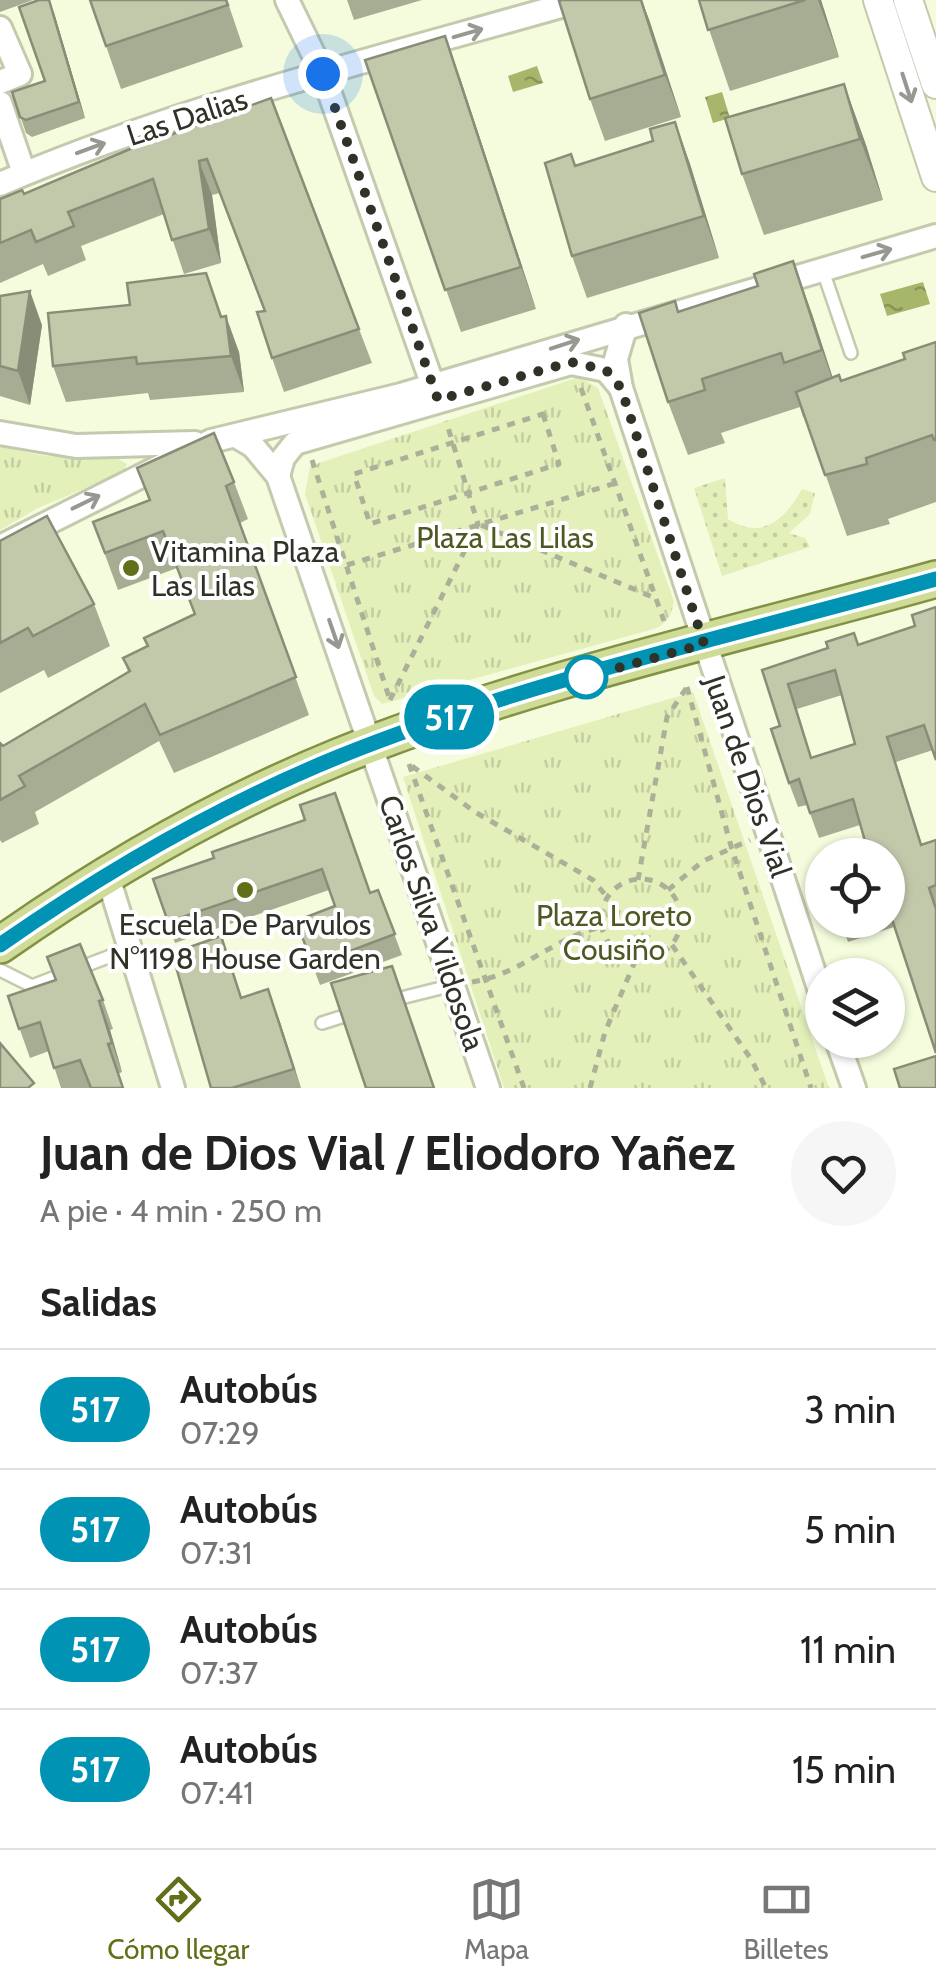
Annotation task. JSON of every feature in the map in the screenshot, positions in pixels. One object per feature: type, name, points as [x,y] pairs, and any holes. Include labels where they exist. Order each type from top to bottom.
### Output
[{"type":"main road","points":[[0,945],[107,874],[260,791],[372,744],[482,706],[936,579]]},
{"type":"street","points":[[287,0],[323,74],[436,392]]},
{"type":"street","name":"Las Dalias","points":[[0,184],[323,74],[582,0]]},
{"type":"street","points":[[878,0],[936,177]]},
{"type":"street","points":[[908,0],[936,84]]},
{"type":"street","points":[[0,28],[20,74],[0,82]]},
{"type":"street","points":[[0,102],[24,173]]},
{"type":"street","points":[[278,476],[288,450],[305,439],[626,324],[936,236]]},
{"type":"street","name":"Juan de Dios Vial","points":[[626,324],[616,359],[621,388],[809,958]]},
{"type":"street","points":[[0,433],[90,446],[211,441],[571,362],[606,370],[621,388]]},
{"type":"street","name":"Carlos Silva Vildosola","points":[[236,436],[253,446],[278,476],[488,1088]]},
{"type":"street","points":[[0,548],[211,441]]},
{"type":"street","points":[[107,874],[173,1088]]},
{"type":"street","points":[[843,1058],[854,1088]]},
{"type":"lane","points":[[822,268],[851,354]]},
{"type":"lane","points":[[0,970],[32,986],[129,949]]},
{"type":"lane","points":[[322,1023],[453,985]]},
{"type":"path","points":[[571,362],[664,621]]},
{"type":"path","points":[[543,414],[559,464],[370,524],[354,474],[453,440],[543,414]]},
{"type":"path","points":[[305,439],[390,700],[478,524],[453,440]]},
{"type":"path","points":[[346,565],[616,483]]},
{"type":"path","points":[[478,524],[656,598]]},
{"type":"path","points":[[638,880],[667,717],[687,687],[731,846],[812,1088]]},
{"type":"path","points":[[524,1088],[409,764],[475,812],[593,880],[608,897]]},
{"type":"path","points":[[668,890],[703,861],[767,834]]},
{"type":"path","points":[[638,880],[668,890],[681,922],[672,945],[662,954],[636,959],[616,951],[602,927],[608,897],[626,882],[638,880]]},
{"type":"path","points":[[453,985],[487,980],[587,930],[602,927]]},
{"type":"path","points":[[672,945],[752,1058],[766,1088]]},
{"type":"path","points":[[590,1088],[605,1032],[636,959]]},
{"type":"green space","name":"Plaza Las Lilas","points":[[579,377],[598,388],[674,601],[668,618],[654,629],[382,704],[374,696],[305,494],[310,466]]},
{"type":"green space","points":[[0,447],[46,456],[119,459],[126,464],[124,472],[38,508],[0,530]]},
{"type":"green space","points":[[725,478],[728,519],[752,528],[772,524],[802,489],[815,493],[810,514],[789,533],[805,538],[810,547],[722,576],[694,488]]},
{"type":"green space","name":"Plaza Loreto Cousiño","points":[[693,692],[805,1018],[805,1058],[819,1058],[829,1088],[504,1088],[403,777]]},
{"type":"water","points":[[537,66],[543,83],[513,92],[508,76]]},
{"type":"water","points":[[722,92],[730,118],[713,123],[705,97]]},
{"type":"water","points":[[923,282],[930,304],[887,316],[880,294]]},
{"type":"building","points":[[49,0],[79,102],[26,120],[20,117],[12,92],[45,81],[19,7]]},
{"type":"building","points":[[90,0],[226,0],[228,5],[106,46]]},
{"type":"building","points":[[641,0],[665,75],[590,99],[559,1]]},
{"type":"building","points":[[699,0],[805,0],[708,30]]},
{"type":"building","points":[[445,36],[521,267],[445,290],[365,60]]},
{"type":"building","points":[[844,84],[860,139],[742,174],[725,118]]},
{"type":"building","points":[[271,98],[359,329],[272,358],[257,312],[265,311],[207,159],[199,161],[209,229],[172,240],[153,179],[68,212],[74,226],[36,242],[31,230],[0,243],[0,199],[22,190],[24,194],[142,144],[139,137],[168,128],[170,135]]},
{"type":"building","points":[[675,122],[704,216],[572,256],[545,163],[571,154],[575,166],[653,141],[650,129]]},
{"type":"building","points":[[793,261],[822,350],[784,363],[781,353],[702,379],[705,390],[668,402],[639,313],[675,301],[678,312],[758,286],[754,274]]},
{"type":"building","points":[[206,273],[221,317],[226,316],[231,356],[137,364],[136,357],[53,366],[48,313],[130,305],[127,283]]},
{"type":"building","points":[[30,291],[18,371],[0,366],[0,296]]},
{"type":"building","points":[[936,342],[936,440],[932,435],[866,458],[867,464],[825,475],[796,392],[839,375],[841,381],[905,359],[903,353]]},
{"type":"building","points":[[214,433],[234,482],[226,486],[296,677],[160,735],[145,704],[19,776],[25,786],[0,800],[0,743],[3,746],[130,671],[123,658],[148,646],[144,638],[195,614],[163,531],[105,553],[93,522],[150,500],[137,468]]},
{"type":"building","points":[[47,516],[94,604],[33,636],[28,628],[0,643],[0,541]]},
{"type":"building","points":[[936,607],[936,760],[924,725],[887,737],[921,845],[936,840],[936,885],[929,888],[936,909],[936,1053],[898,938],[905,938],[905,838],[864,838],[853,799],[810,813],[799,779],[789,783],[771,729],[780,726],[762,670],[828,648],[826,642],[854,633],[858,645],[915,626],[912,615]],"holes":[[[835,670],[855,744],[811,758],[788,684]]]},
{"type":"building","points":[[335,793],[370,893],[378,890],[395,934],[313,965],[296,921],[335,906],[322,869],[168,922],[153,879],[214,858],[212,852],[305,820],[300,805]]},
{"type":"building","points":[[221,936],[241,998],[268,989],[294,1069],[232,1088],[211,1088],[172,953]]},
{"type":"building","points":[[80,944],[103,1000],[99,1001],[112,1043],[108,1044],[123,1088],[91,1088],[80,1060],[54,1068],[40,1022],[19,1029],[8,996],[56,980],[47,957]]},
{"type":"building","points":[[392,966],[434,1088],[366,1088],[331,983]]},
{"type":"building","points":[[0,1043],[34,1083],[28,1088],[0,1088]]},
{"type":"building","points":[[936,1056],[936,1088],[900,1088],[894,1069]]},
{"type":"bus line","name":"517","points":[[0,945],[56,905],[173,835],[338,757],[482,706],[936,579]]},
{"type":"place","name":"Vitamina Plaza Las Lilas","points":[[131,568]]},
{"type":"place","name":"Escuela De Parvulos N°1198 House Garden","points":[[245,890]]},
{"type":"route","points":[[323,74],[438,400],[571,362],[596,364],[621,388],[704,644],[586,677]]}]
